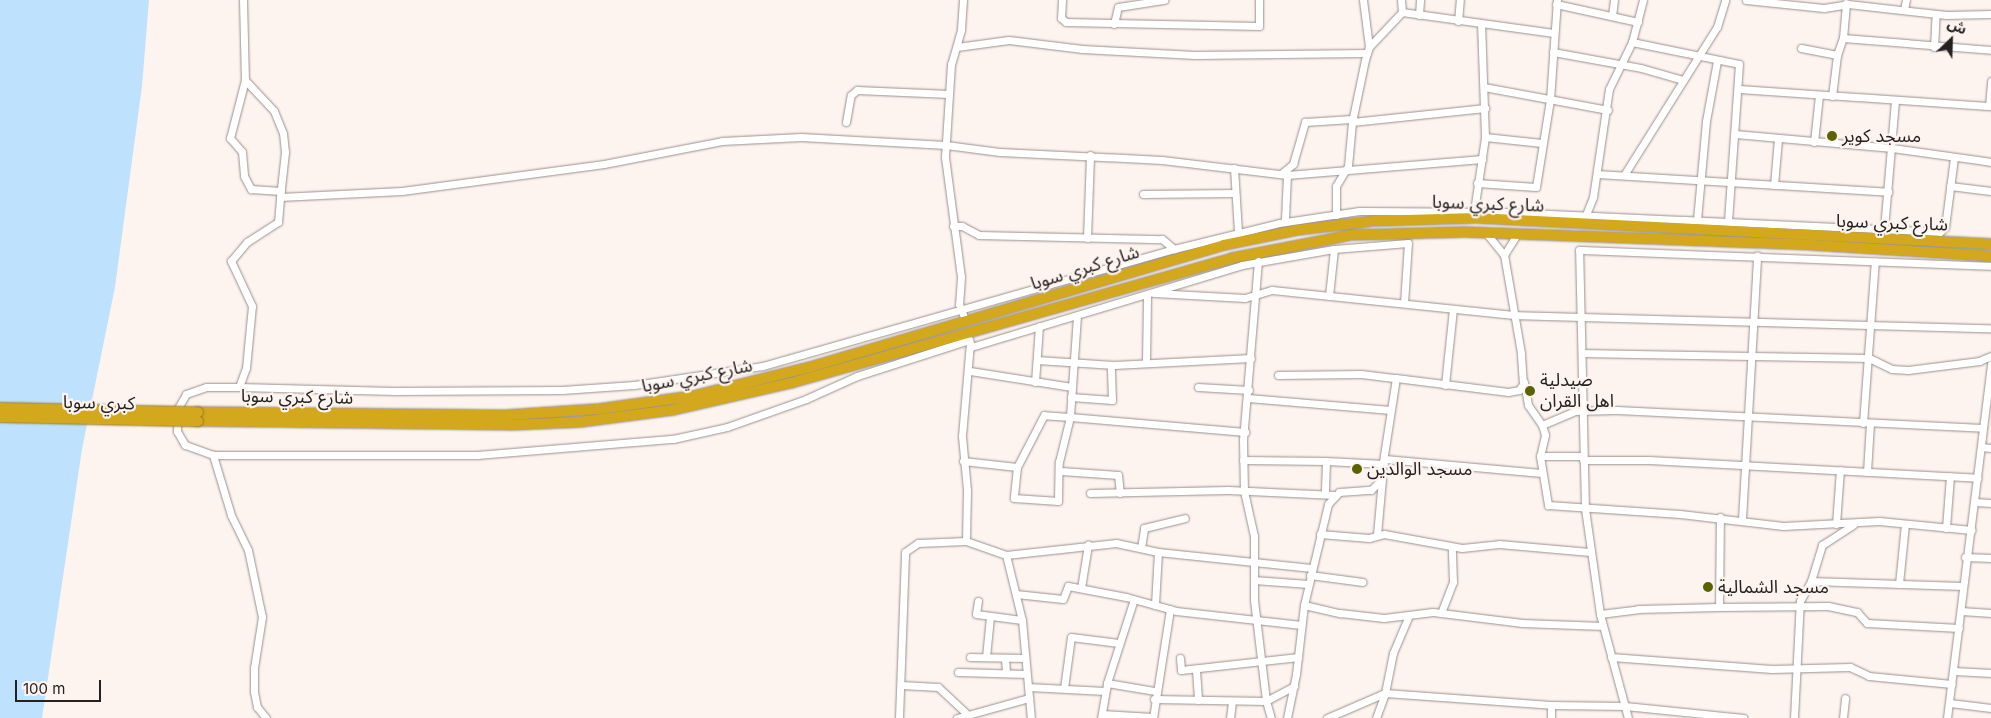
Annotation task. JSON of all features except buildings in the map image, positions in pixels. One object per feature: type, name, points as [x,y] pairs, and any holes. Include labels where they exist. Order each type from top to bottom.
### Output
[{"type":"highway","name":"شارع كبري سوبا","points":[[968,335],[1206,250],[1270,234],[1329,226],[1417,218],[1583,220],[1991,244]]},
{"type":"highway","points":[[1329,226],[1330,238]]},
{"type":"highway","name":"شارع كبري سوبا","points":[[198,417],[473,426],[624,417],[672,410],[756,392],[968,335],[1232,258],[1330,238],[1398,232],[1486,232],[1991,256]]},
{"type":"highway","points":[[1952,242],[1952,253]]},
{"type":"highway","name":"كبري سوبا","points":[[0,408],[198,417]]},
{"type":"highway","name":"كبري سوبا","points":[[0,418],[198,417]]},
{"type":"street","points":[[243,0],[245,80],[230,138],[242,152],[244,176],[251,189],[280,194],[402,191],[604,164],[722,141],[809,137],[946,145],[1000,152],[1090,155],[1234,168],[1284,175],[1482,159]]},
{"type":"street","points":[[963,0],[957,46],[951,64],[946,145],[953,226],[961,277],[959,304],[968,335],[970,372],[962,436],[967,490],[966,541]]},
{"type":"street","points":[[1062,0],[1063,21],[1114,24],[1259,26],[1259,0]]},
{"type":"street","points":[[1114,24],[1118,7],[1164,0]]},
{"type":"street","points":[[1335,213],[1337,181],[1345,171],[1352,120],[1368,50],[1363,0]]},
{"type":"street","points":[[957,46],[1009,40],[1082,49],[1196,55],[1368,50],[1402,12],[1401,0]]},
{"type":"street","points":[[1419,15],[1420,0]]},
{"type":"street","points":[[1458,21],[1460,0]]},
{"type":"street","points":[[1612,16],[1614,0]]},
{"type":"street","points":[[1583,220],[1594,197],[1608,110],[1609,89],[1632,42],[1643,0]]},
{"type":"street","points":[[1624,175],[1723,16],[1725,0]]},
{"type":"street","points":[[1746,0],[1827,8],[1847,2],[1936,14],[1991,14]]},
{"type":"street","points":[[1904,10],[1906,0]]},
{"type":"street","points":[[1477,183],[1536,187],[1550,100],[1557,2],[1638,22]]},
{"type":"street","points":[[1832,96],[1837,56],[1843,38],[1847,2]]},
{"type":"street","points":[[1402,12],[1554,33]]},
{"type":"street","points":[[1934,47],[1936,14]]},
{"type":"street","points":[[1474,211],[1485,137],[1481,24]]},
{"type":"street","points":[[1843,38],[1934,47],[1991,50]]},
{"type":"street","points":[[1632,42],[1739,64],[1736,134],[1730,182],[1728,222]]},
{"type":"street","points":[[1801,48],[1837,56]]},
{"type":"street","points":[[1553,52],[1622,65],[1683,80]]},
{"type":"street","points":[[1697,220],[1706,121],[1717,61]]},
{"type":"street","points":[[239,387],[246,368],[252,306],[231,261],[247,242],[278,222],[285,152],[282,126],[274,111],[245,80]]},
{"type":"street","points":[[1739,89],[1990,106],[1991,81]]},
{"type":"street","points":[[1484,87],[1608,110]]},
{"type":"street","points":[[846,122],[851,96],[857,90],[949,94]]},
{"type":"street","points":[[1814,142],[1818,95]]},
{"type":"street","points":[[1884,229],[1895,100]]},
{"type":"street","points":[[1285,219],[1284,175],[1293,164],[1305,122],[1352,120],[1485,108]]},
{"type":"street","points":[[1736,134],[1892,148],[1991,162]]},
{"type":"street","points":[[1485,137],[1542,143]]},
{"type":"street","points":[[1774,185],[1778,139]]},
{"type":"street","points":[[1087,238],[1090,155]]},
{"type":"street","points":[[1404,303],[1408,243],[1334,249],[1258,261],[1181,282],[1150,294],[1039,326],[968,335],[847,379],[798,402],[727,427],[673,439],[476,455],[213,455],[196,451],[180,441],[176,431],[179,404],[186,394],[198,388],[239,387],[411,391],[634,385],[776,364],[888,329],[962,311],[1238,230],[1285,219],[1335,213],[1395,209],[1474,211],[1583,220],[1697,220],[1944,231],[1954,158]]},
{"type":"street","points":[[1234,168],[1238,230]]},
{"type":"street","points":[[1597,174],[1888,192]]},
{"type":"street","points":[[1950,186],[1991,191]]},
{"type":"street","points":[[1143,194],[1235,193]]},
{"type":"street","points":[[1238,230],[1335,213]]},
{"type":"street","points":[[953,226],[962,226],[979,234],[1162,239],[1174,249]]},
{"type":"street","points":[[1486,232],[1504,255],[1529,408],[1542,425],[1546,441],[1540,456],[1548,505],[1720,517],[1782,526],[1853,525],[1879,521],[1972,530]]},
{"type":"street","points":[[1504,255],[1516,234]]},
{"type":"street","points":[[1329,296],[1334,249]]},
{"type":"street","points":[[1628,718],[1600,614],[1590,552],[1583,458],[1579,250],[1757,255],[1991,266]]},
{"type":"street","points":[[1742,519],[1746,416],[1757,255]]},
{"type":"street","points":[[1258,261],[1243,460],[1244,491],[1252,524],[1256,562],[1254,580],[1261,660],[1266,701],[1271,718]]},
{"type":"street","points":[[1867,472],[1866,423],[1875,261]]},
{"type":"street","points":[[1150,294],[1256,296],[1272,290],[1514,315],[1991,328]]},
{"type":"street","points":[[1146,362],[1150,294]]},
{"type":"street","points":[[1445,385],[1454,309]]},
{"type":"street","points":[[1077,316],[1070,417],[1060,462],[1058,501],[1015,499],[1017,467],[1044,415],[1070,417],[1245,432]]},
{"type":"street","points":[[1034,382],[1039,326]]},
{"type":"street","points":[[1582,353],[1869,358],[1892,369],[1908,370],[1979,361],[1991,356]]},
{"type":"street","points":[[1037,360],[1111,365],[1251,358]]},
{"type":"street","points":[[1947,718],[1959,628],[1965,557],[1972,530],[1991,364]]},
{"type":"street","points":[[1071,397],[1112,400],[1111,365]]},
{"type":"street","points":[[970,372],[1072,387]]},
{"type":"street","points":[[1278,375],[1361,374],[1510,392],[1519,390],[1524,382]]},
{"type":"street","points":[[1377,535],[1390,410],[1396,378]]},
{"type":"street","points":[[1198,387],[1249,390]]},
{"type":"street","points":[[1248,398],[1390,410]]},
{"type":"street","points":[[1542,425],[1582,411],[1746,416],[1983,428]]},
{"type":"street","points":[[1981,447],[1991,448]]},
{"type":"street","points":[[213,455],[231,515],[248,550],[260,607],[254,684],[258,707],[266,718]]},
{"type":"street","points":[[1540,456],[1978,478]]},
{"type":"street","points":[[1243,460],[1384,461],[1542,473]]},
{"type":"street","points":[[963,461],[1017,467]]},
{"type":"street","points":[[1325,493],[1326,461]]},
{"type":"street","points":[[1836,524],[1840,470]]},
{"type":"street","points":[[1061,471],[1118,475],[1120,493]]},
{"type":"street","points":[[1946,528],[1950,476]]},
{"type":"street","points":[[1287,718],[1294,686],[1310,571],[1328,504],[1335,495],[1344,490],[1370,490],[1382,478]]},
{"type":"street","points":[[1090,493],[1244,491],[1325,493],[1335,495]]},
{"type":"street","points":[[1975,502],[1991,503]]},
{"type":"street","points":[[1719,607],[1720,517]]},
{"type":"street","points":[[1141,548],[1144,528],[1185,518]]},
{"type":"street","points":[[1899,584],[1904,524]]},
{"type":"street","points":[[1794,718],[1798,666],[1798,606],[1811,581],[1822,545],[1853,525]]},
{"type":"street","points":[[1320,534],[1369,538],[1377,535],[1435,541],[1452,547],[1499,544],[1590,552]]},
{"type":"street","points":[[899,718],[906,552],[918,543],[966,541],[1006,555],[1052,552],[1088,545],[1116,543],[1158,552],[1256,562],[1362,582]]},
{"type":"street","points":[[1081,588],[1088,545]]},
{"type":"street","points":[[1441,613],[1453,582],[1452,547]]},
{"type":"street","points":[[1155,605],[1158,552]]},
{"type":"street","points":[[1006,555],[1022,620],[1031,718]]},
{"type":"street","points":[[1965,557],[1991,558]]},
{"type":"street","points":[[1254,580],[1308,584]]},
{"type":"street","points":[[1811,581],[1963,586]]},
{"type":"street","points":[[1016,594],[1063,599],[1067,586],[1134,599],[1170,609],[1301,625]]},
{"type":"street","points":[[1134,599],[1106,687],[1102,716],[1153,718],[1154,695],[1170,609]]},
{"type":"street","points":[[978,600],[975,614],[1022,620]]},
{"type":"street","points":[[1304,604],[1340,614],[1408,617],[1441,613],[1522,623],[1603,626]]},
{"type":"street","points":[[1600,614],[1638,609],[1798,606],[1852,610],[1867,622],[1959,628]]},
{"type":"street","points":[[1961,610],[1991,613]]},
{"type":"street","points":[[986,657],[990,617]]},
{"type":"street","points":[[1376,718],[1385,693],[1393,653],[1408,617]]},
{"type":"street","points":[[1064,688],[1071,637],[1119,643]]},
{"type":"street","points":[[970,657],[1025,658]]},
{"type":"street","points":[[1180,658],[1180,670],[1196,670],[1261,660],[1298,657]]},
{"type":"street","points":[[1611,657],[1772,669],[1798,666],[1850,667],[1869,676],[1952,684]]},
{"type":"street","points":[[1006,658],[1006,673]]},
{"type":"street","points":[[1196,670],[1198,700]]},
{"type":"street","points":[[1954,671],[1991,673]]},
{"type":"street","points":[[958,672],[1026,674]]},
{"type":"street","points":[[901,685],[938,687],[967,714]]},
{"type":"street","points":[[1028,687],[1106,687],[1198,700],[1266,701],[1294,686]]},
{"type":"street","points":[[1331,717],[1385,693],[1551,705],[1625,706],[1675,715],[1743,718]]},
{"type":"street","points":[[957,718],[1029,698]]},
{"type":"street","points":[[1843,718],[1845,698]]},
{"type":"street","points":[[1230,718],[1232,701]]},
{"type":"street","points":[[1950,703],[1991,708]]},
{"type":"street","points":[[1551,705],[1551,718]]},
{"type":"water","points":[[0,0],[149,0],[142,86],[115,287],[82,449],[42,718],[0,718]]},
{"type":"place","name":"مسجد كوير","points":[[1832,136]]},
{"type":"place","name":"صيدلية اهل القران","points":[[1530,391]]},
{"type":"place","name":"مسجد الوالدين","points":[[1357,469]]},
{"type":"place","name":"مسجد الشمالية","points":[[1708,587]]}]
